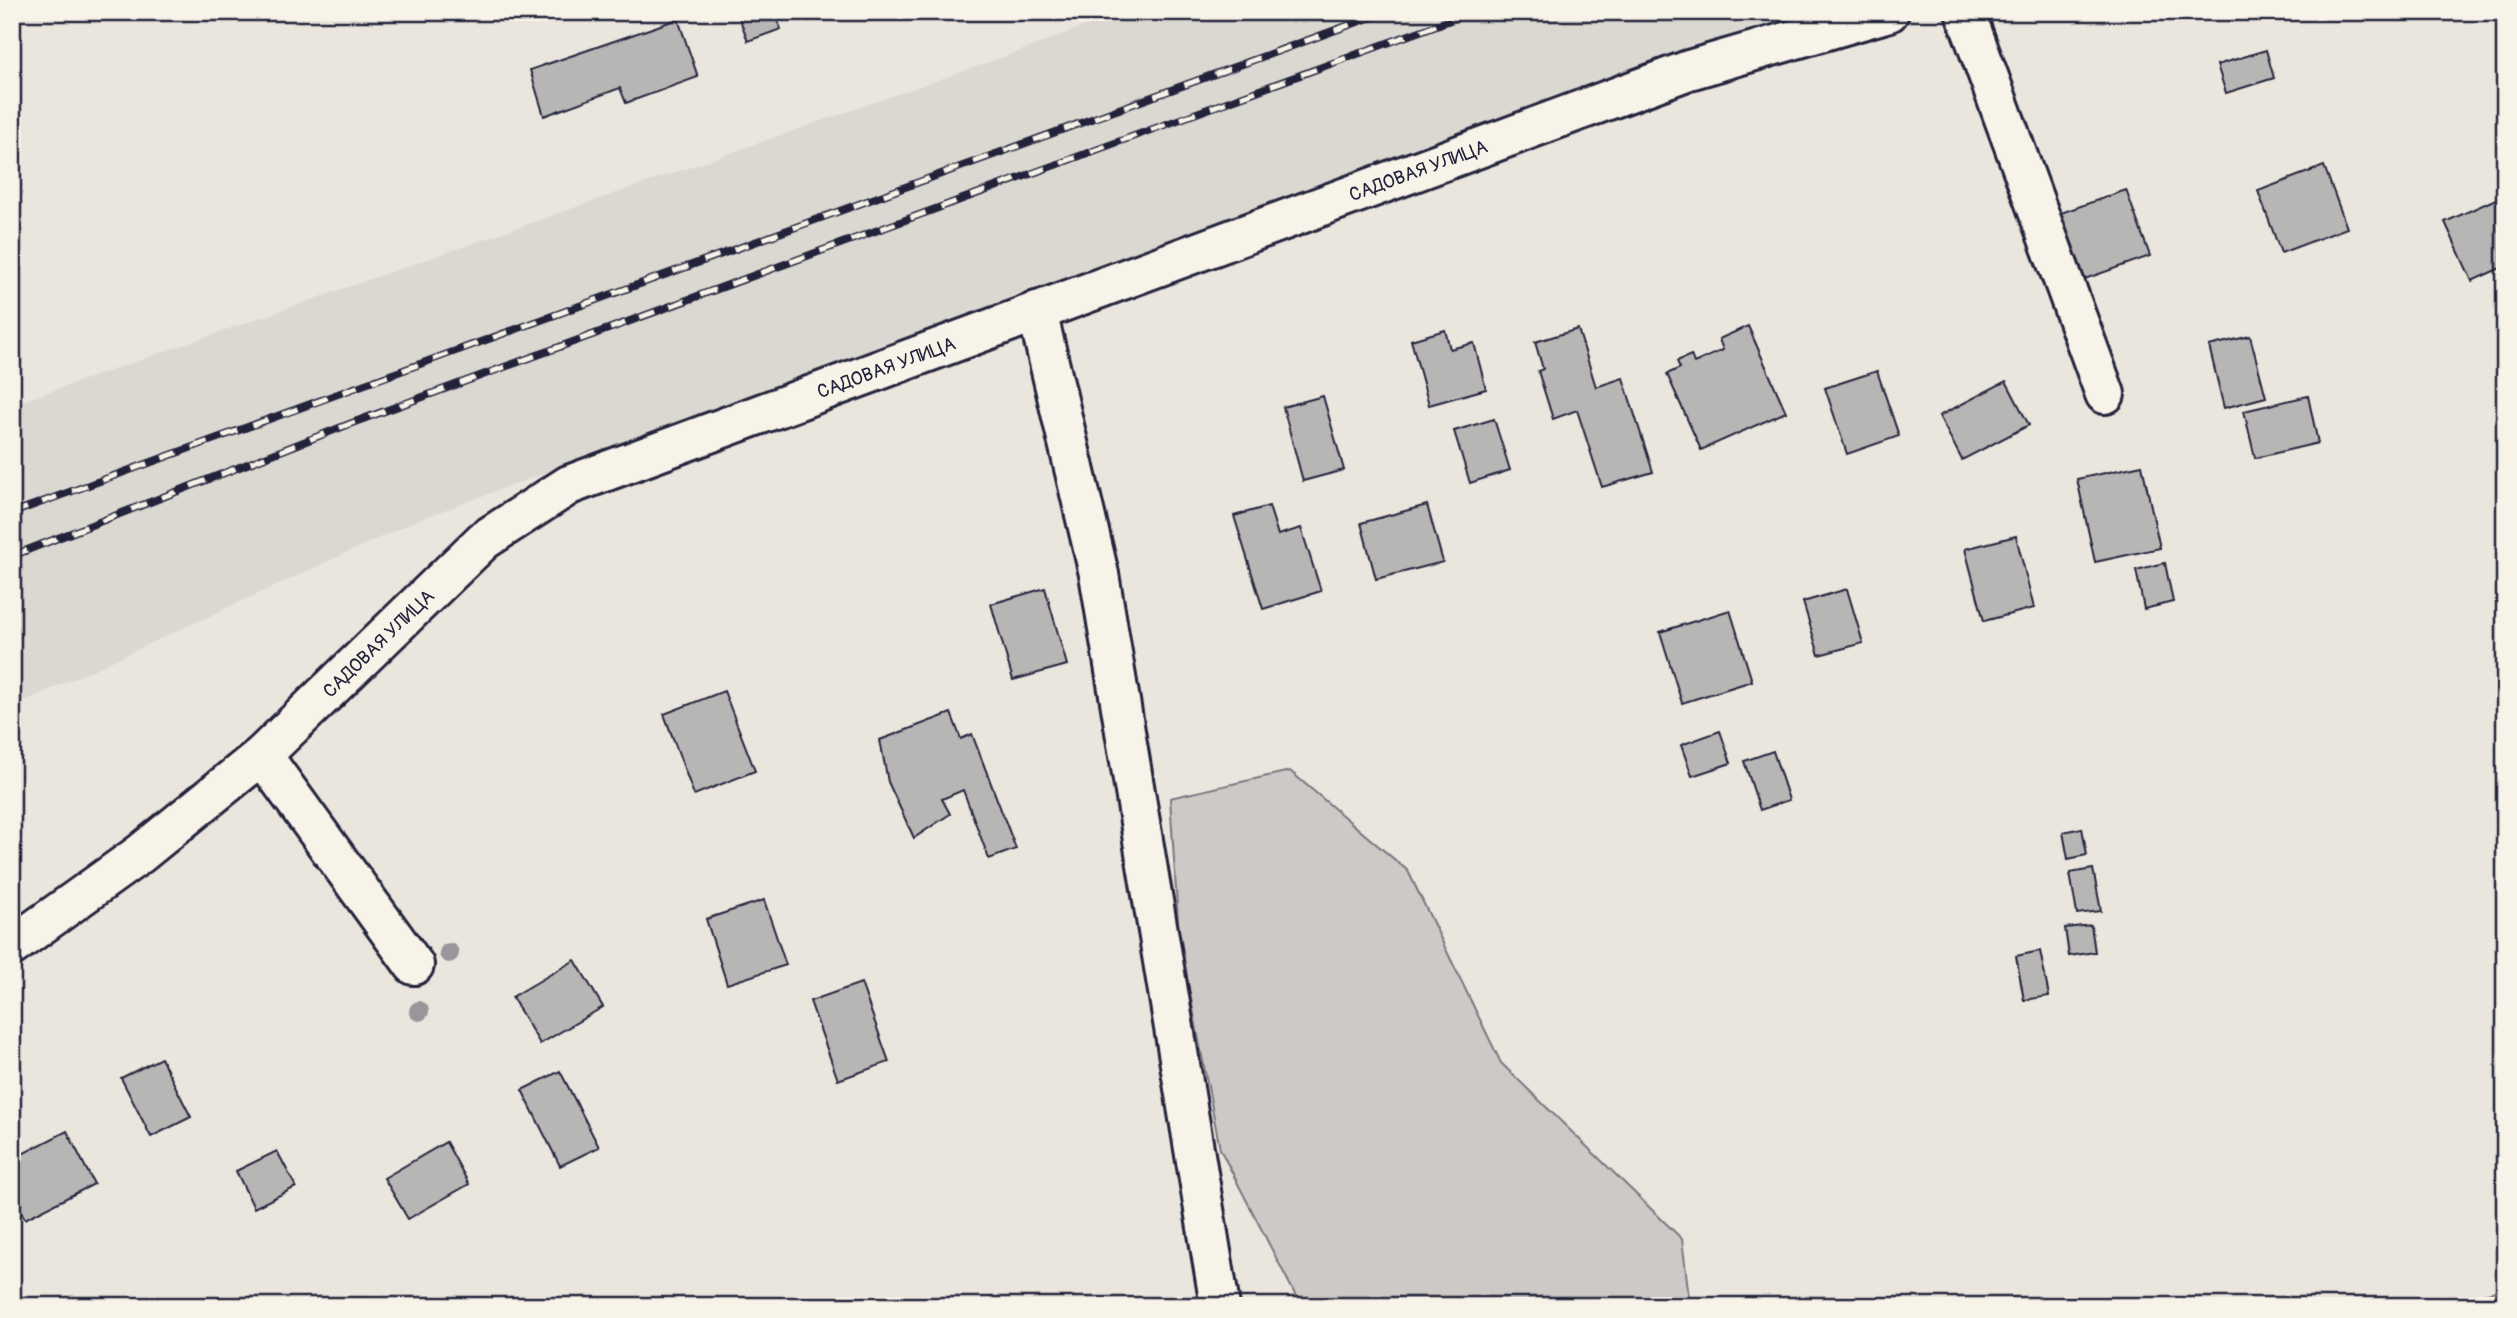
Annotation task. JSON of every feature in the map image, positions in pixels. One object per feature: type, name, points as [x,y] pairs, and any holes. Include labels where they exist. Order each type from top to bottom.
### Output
[{"type":"street","name":"САДОВАЯ УЛИЦА","points":[[12,946],[140,854],[262,755],[484,540],[569,485],[1689,70],[1888,12]]},
{"type":"street","points":[[1965,12],[2105,394]]},
{"type":"street","points":[[1037,311],[1099,573],[1220,1306]]},
{"type":"street","points":[[262,755],[414,965]]},
{"type":"shaded area","points":[[1120,12],[1814,12],[420,519],[12,707],[12,405],[1023,50]]},
{"type":"shaded area","points":[[1290,771],[1408,871],[1501,1063],[1682,1239],[1690,1306],[1301,1306],[1220,1149],[1179,937],[1170,798]]},
{"type":"shaded area","points":[[2505,1289],[2505,1306],[2449,1306],[2473,1296]]},
{"type":"building","points":[[737,12],[774,12],[781,29],[748,41]]},
{"type":"building","points":[[678,19],[698,77],[626,103],[620,88],[544,116],[530,70]]},
{"type":"building","points":[[2266,50],[2274,78],[2226,93],[2217,65]]},
{"type":"building","points":[[2324,166],[2347,228],[2281,253],[2258,191]]},
{"type":"building","points":[[2126,190],[2150,256],[2082,280],[2058,214]]},
{"type":"building","points":[[2498,198],[2505,213],[2505,266],[2472,281],[2445,222]]},
{"type":"building","points":[[1748,326],[1786,412],[1701,450],[1667,374],[1680,368],[1677,361],[1691,355],[1694,363],[1723,350],[1719,339]]},
{"type":"building","points":[[1578,329],[1596,387],[1623,378],[1653,472],[1602,487],[1577,410],[1553,419],[1538,371],[1543,369],[1535,342]]},
{"type":"building","points":[[1445,330],[1450,349],[1474,343],[1486,389],[1429,405],[1411,340]]},
{"type":"building","points":[[2250,336],[2266,397],[2224,408],[2209,346]]},
{"type":"building","points":[[1877,371],[1899,436],[1847,454],[1825,388]]},
{"type":"building","points":[[2006,381],[2029,425],[1962,460],[1939,416]]},
{"type":"building","points":[[1323,396],[1344,470],[1303,481],[1283,407]]},
{"type":"building","points":[[2308,396],[2318,443],[2255,458],[2244,411]]},
{"type":"building","points":[[1494,419],[1510,470],[1470,483],[1454,431]]},
{"type":"building","points":[[2142,465],[2160,548],[2095,562],[2077,479]]},
{"type":"building","points":[[1427,505],[1443,562],[1376,579],[1361,523]]},
{"type":"building","points":[[1269,506],[1278,535],[1301,528],[1321,591],[1263,609],[1234,516]]},
{"type":"building","points":[[2016,536],[2034,608],[1984,621],[1965,549]]},
{"type":"building","points":[[2165,563],[2173,602],[2144,609],[2136,570]]},
{"type":"building","points":[[1045,588],[1067,665],[1013,680],[991,604]]},
{"type":"building","points":[[1847,589],[1863,643],[1819,655],[1803,602]]},
{"type":"building","points":[[1730,610],[1752,681],[1682,703],[1660,632]]},
{"type":"building","points":[[724,691],[755,771],[694,795],[664,714]]},
{"type":"building","points":[[951,713],[961,739],[972,734],[1016,849],[989,859],[963,790],[942,799],[950,814],[914,838],[888,782],[880,740]]},
{"type":"building","points":[[1720,731],[1731,763],[1692,776],[1681,745]]},
{"type":"building","points":[[1773,751],[1789,800],[1760,810],[1744,761]]},
{"type":"building","points":[[2082,828],[2087,855],[2068,859],[2063,832]]},
{"type":"building","points":[[2093,869],[2101,911],[2077,914],[2070,873]]},
{"type":"building","points":[[764,900],[786,965],[727,984],[706,919]]},
{"type":"building","points":[[2091,925],[2095,952],[2069,956],[2065,928]]},
{"type":"building","points":[[2040,951],[2049,996],[2024,1000],[2016,956]]},
{"type":"building","points":[[575,960],[603,1007],[540,1044],[512,997]]},
{"type":"building","points":[[861,983],[889,1062],[838,1080],[810,1001]]},
{"type":"building","points":[[161,1058],[191,1117],[151,1137],[121,1078]]},
{"type":"building","points":[[560,1071],[599,1147],[560,1166],[522,1090]]},
{"type":"building","points":[[67,1131],[94,1184],[25,1219],[12,1194],[12,1159]]},
{"type":"building","points":[[446,1142],[469,1184],[408,1219],[384,1178]]},
{"type":"building","points":[[277,1151],[296,1187],[254,1208],[236,1171]]},
{"type":"railway","points":[[12,513],[1385,12]]},
{"type":"railway","points":[[12,556],[352,423],[1472,12]]}]
